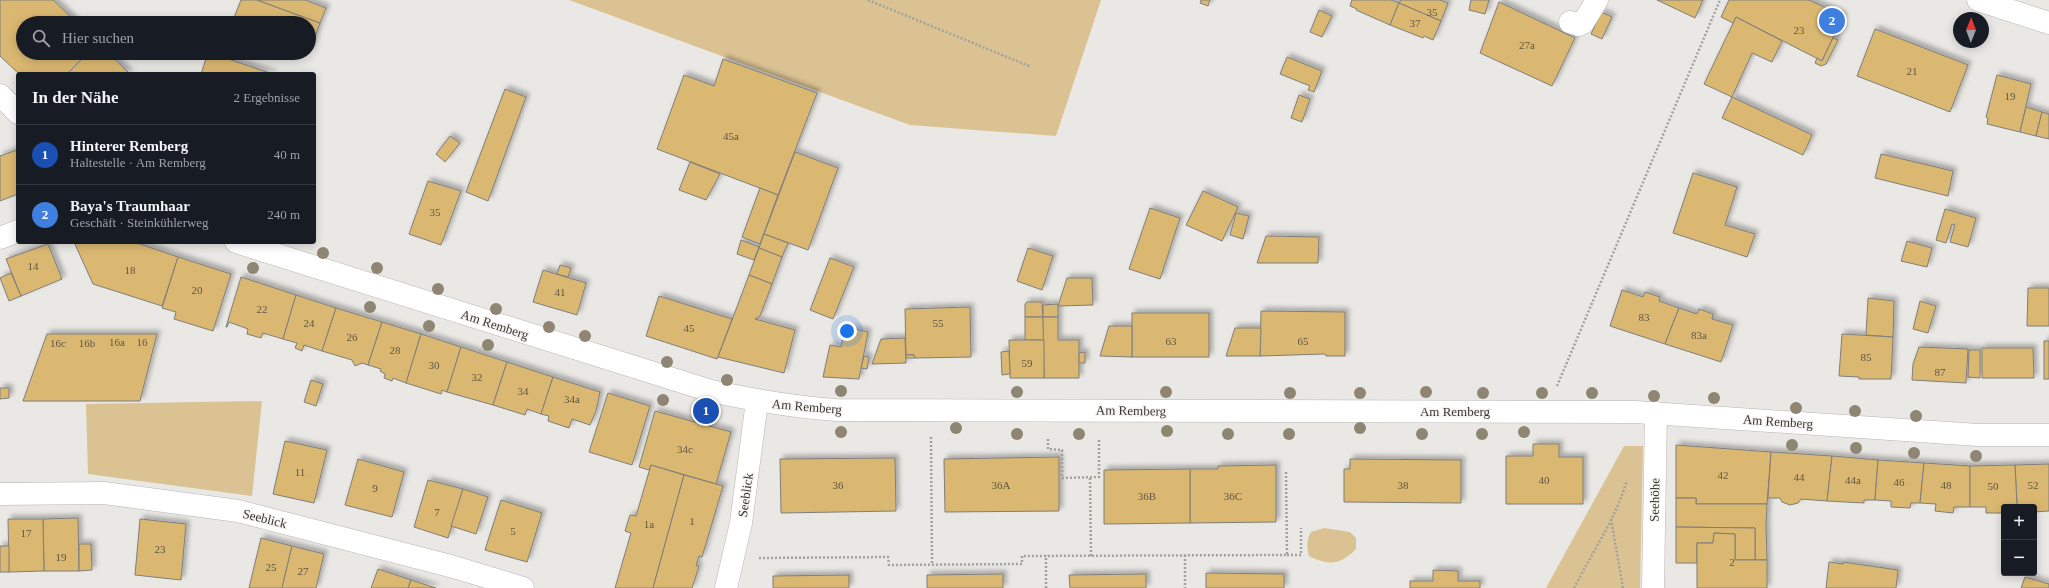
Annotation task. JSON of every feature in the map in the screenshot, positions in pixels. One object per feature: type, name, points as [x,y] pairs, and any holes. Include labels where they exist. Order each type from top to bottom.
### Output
[{"type":"street","points":[[1570,22],[1579,24],[1583,23],[1597,0]]},
{"type":"street","points":[[1978,0],[2049,23]]},
{"type":"street","points":[[0,95],[16,111]]},
{"type":"street","points":[[0,238],[16,232]]},
{"type":"street","name":"Am Remberg","points":[[242,244],[623,365],[711,391],[757,401],[836,410],[1547,411],[1656,413],[1978,435],[2049,435]]},
{"type":"street","name":"Seeblick","points":[[726,588],[741,523],[757,401]]},
{"type":"street","name":"Seehöhe","points":[[1653,588],[1656,413]]},
{"type":"street","name":"Seeblick","points":[[0,494],[104,492],[238,511],[454,567],[523,588]]},
{"type":"path","points":[[868,0],[1029,66]]},
{"type":"path","points":[[1555,391],[1720,0]]},
{"type":"path","points":[[930,410],[932,565]]},
{"type":"path","points":[[1048,439],[1048,450],[1062,450],[1062,478],[1099,478],[1099,439]]},
{"type":"path","points":[[1286,472],[1287,555]]},
{"type":"path","points":[[1090,478],[1091,556]]},
{"type":"path","points":[[1574,588],[1611,518],[1623,492],[1627,479]]},
{"type":"path","points":[[1611,518],[1623,588]]},
{"type":"path","points":[[733,558],[888,557],[889,565],[932,565],[1022,564],[1022,556],[1301,555],[1301,528]]},
{"type":"path","points":[[1301,545],[1307,546]]},
{"type":"path","points":[[1185,555],[1185,588]]},
{"type":"path","points":[[1046,556],[1046,588]]},
{"type":"shaded area","points":[[569,0],[1101,0],[1056,136],[910,125]]},
{"type":"shaded area","points":[[262,401],[252,496],[88,474],[86,404]]},
{"type":"shaded area","points":[[1624,446],[1643,446],[1640,588],[1546,588]]},
{"type":"shaded area","points":[[1324,528],[1350,532],[1356,538],[1356,549],[1345,558],[1334,562],[1323,561],[1309,556],[1307,544],[1309,535],[1311,532]]},
{"type":"building","points":[[0,0],[53,0],[70,16],[16,16],[16,60],[81,60],[69,72],[17,72],[0,56]]},
{"type":"building","points":[[241,0],[257,0],[301,16],[235,16]]},
{"type":"building","points":[[257,0],[305,0],[326,8],[320,23],[316,22],[316,16],[301,16]]},
{"type":"building","points":[[1201,0],[1210,0],[1208,6],[1200,3]]},
{"type":"building","points":[[1352,0],[1391,0],[1399,3],[1390,25],[1356,10],[1357,9],[1350,6]]},
{"type":"building","points":[[1401,0],[1440,0],[1448,3],[1441,21],[1399,3]]},
{"type":"building","points":[[1471,0],[1489,0],[1485,14],[1469,10]]},
{"type":"building","points":[[1657,0],[1703,0],[1695,18]]},
{"type":"building","points":[[1729,0],[1809,0],[1843,16],[1822,61],[1736,17],[1733,23],[1721,17]]},
{"type":"building","points":[[1499,2],[1575,38],[1552,86],[1480,53]]},
{"type":"building","points":[[1399,3],[1441,21],[1433,40],[1424,36],[1423,38],[1390,25]]},
{"type":"building","points":[[1319,10],[1332,16],[1322,37],[1310,32]]},
{"type":"building","points":[[1601,12],[1612,17],[1602,39],[1591,34]]},
{"type":"building","points":[[1736,17],[1782,41],[1772,62],[1752,53],[1732,97],[1704,84]]},
{"type":"building","points":[[316,22],[320,23],[316,34]]},
{"type":"building","points":[[1875,29],[1968,65],[1950,112],[1857,76]]},
{"type":"building","points":[[1833,38],[1838,40],[1826,64],[1821,66],[1815,63],[1817,58],[1822,61]]},
{"type":"building","points":[[1287,57],[1322,71],[1314,92],[1308,90],[1310,86],[1280,74]]},
{"type":"building","points":[[723,59],[817,93],[778,195],[657,149],[684,75],[714,86]]},
{"type":"building","points":[[81,60],[115,60],[128,72],[69,72]]},
{"type":"building","points":[[206,60],[231,60],[267,72],[202,72]]},
{"type":"building","points":[[1997,75],[2031,84],[2020,132],[1987,124],[1988,118],[1986,117]]},
{"type":"building","points":[[505,89],[526,97],[488,201],[466,192]]},
{"type":"building","points":[[1299,95],[1310,99],[1302,122],[1291,118]]},
{"type":"building","points":[[1732,97],[1812,135],[1803,155],[1722,118]]},
{"type":"building","points":[[2026,107],[2042,112],[2036,136],[2020,132]]},
{"type":"building","points":[[2042,112],[2049,114],[2049,139],[2036,136]]},
{"type":"building","points":[[450,136],[460,143],[445,162],[436,154]]},
{"type":"building","points":[[16,150],[16,195],[0,201],[0,156]]},
{"type":"building","points":[[795,152],[838,168],[808,250],[764,234]]},
{"type":"building","points":[[1881,154],[1953,171],[1948,196],[1875,178]]},
{"type":"building","points":[[690,162],[720,174],[706,200],[679,190]]},
{"type":"building","points":[[1693,173],[1737,187],[1725,225],[1755,234],[1747,257],[1673,233]]},
{"type":"building","points":[[428,181],[461,191],[441,245],[409,234]]},
{"type":"building","points":[[760,188],[778,195],[760,244],[742,237]]},
{"type":"building","points":[[1203,191],[1238,207],[1222,241],[1186,225]]},
{"type":"building","points":[[1150,208],[1180,218],[1160,279],[1129,269]]},
{"type":"building","points":[[1945,209],[1976,218],[1968,247],[1950,242],[1955,225],[1952,224],[1946,243],[1936,240]]},
{"type":"building","points":[[1236,213],[1249,216],[1243,239],[1230,235]]},
{"type":"building","points":[[764,234],[788,243],[782,257],[759,248]]},
{"type":"building","points":[[1266,236],[1319,237],[1318,263],[1257,263]]},
{"type":"building","points":[[741,240],[759,247],[754,260],[737,254]]},
{"type":"building","points":[[1907,241],[1932,248],[1927,267],[1901,261]]},
{"type":"building","points":[[48,244],[62,279],[21,296],[6,259]]},
{"type":"building","points":[[75,244],[140,244],[178,257],[162,306],[93,284]]},
{"type":"building","points":[[759,248],[782,257],[772,284],[749,275]]},
{"type":"building","points":[[1028,248],[1053,256],[1042,290],[1017,281]]},
{"type":"building","points":[[178,257],[231,274],[213,331],[174,319],[176,312],[162,308]]},
{"type":"building","points":[[830,258],[854,267],[833,319],[810,310]]},
{"type":"building","points":[[560,265],[571,268],[568,277],[557,274]]},
{"type":"building","points":[[543,270],[586,283],[577,315],[533,302]]},
{"type":"building","points":[[11,273],[21,296],[9,301],[0,278]]},
{"type":"building","points":[[749,275],[772,284],[760,316],[755,319],[795,330],[784,373],[718,357]]},
{"type":"building","points":[[241,277],[296,295],[283,339],[263,333],[261,338],[247,334],[248,329],[229,322],[226,327]]},
{"type":"building","points":[[1067,278],[1092,278],[1093,305],[1058,306]]},
{"type":"building","points":[[2028,288],[2049,288],[2049,326],[2027,326]]},
{"type":"building","points":[[1622,290],[1643,297],[1645,292],[1660,297],[1659,301],[1679,308],[1665,344],[1610,326]]},
{"type":"building","points":[[296,295],[336,308],[322,351],[304,345],[302,351],[295,348],[297,343],[283,339]]},
{"type":"building","points":[[659,296],[732,319],[717,359],[646,336]]},
{"type":"building","points":[[1868,298],[1894,301],[1893,337],[1866,335]]},
{"type":"building","points":[[1920,301],[1936,306],[1928,333],[1913,329]]},
{"type":"building","points":[[1027,302],[1042,302],[1043,317],[1025,317],[1025,304]]},
{"type":"building","points":[[1058,304],[1058,317],[1043,317],[1043,305]]},
{"type":"building","points":[[970,307],[971,357],[915,358],[914,355],[906,355],[905,309]]},
{"type":"building","points":[[336,308],[382,322],[368,365],[362,363],[355,366],[352,360],[322,351]]},
{"type":"building","points":[[1679,308],[1697,314],[1699,309],[1713,314],[1712,319],[1733,325],[1721,362],[1665,344]]},
{"type":"building","points":[[1261,311],[1345,312],[1345,356],[1326,356],[1325,354],[1260,356]]},
{"type":"building","points":[[1132,313],[1209,313],[1209,357],[1132,357]]},
{"type":"building","points":[[1025,317],[1043,317],[1044,340],[1025,340]]},
{"type":"building","points":[[1043,317],[1058,317],[1058,340],[1079,340],[1079,378],[1044,378]]},
{"type":"building","points":[[382,322],[421,334],[406,383],[393,378],[392,381],[384,378],[385,374],[380,371],[381,369],[368,365]]},
{"type":"building","points":[[1109,326],[1132,326],[1132,357],[1100,356]]},
{"type":"building","points":[[845,327],[868,332],[859,379],[823,377],[830,345],[841,347]]},
{"type":"building","points":[[1235,328],[1261,328],[1260,356],[1226,356]]},
{"type":"building","points":[[47,334],[157,334],[140,401],[23,401]]},
{"type":"building","points":[[421,334],[461,347],[447,392],[442,390],[441,394],[406,383]]},
{"type":"building","points":[[1842,334],[1893,337],[1891,379],[1859,379],[1859,377],[1839,376]]},
{"type":"building","points":[[905,338],[906,363],[872,364],[881,339]]},
{"type":"building","points":[[1009,340],[1044,340],[1044,378],[1010,378]]},
{"type":"building","points":[[2044,341],[2049,341],[2049,379],[2044,379]]},
{"type":"building","points":[[461,347],[507,362],[493,405],[447,392]]},
{"type":"building","points":[[1919,347],[1968,349],[1966,383],[1912,380],[1913,364]]},
{"type":"building","points":[[1982,348],[2033,348],[2034,378],[1982,378]]},
{"type":"building","points":[[1969,350],[1980,350],[1980,378],[1968,377]]},
{"type":"building","points":[[1009,351],[1010,374],[1002,375],[1001,352]]},
{"type":"building","points":[[1085,352],[1085,363],[1079,363],[1079,353]]},
{"type":"building","points":[[906,355],[914,355],[915,358],[906,358]]},
{"type":"building","points":[[864,356],[869,357],[867,369],[861,368]]},
{"type":"building","points":[[507,362],[553,377],[541,414],[527,409],[525,415],[493,405]]},
{"type":"building","points":[[553,377],[600,392],[596,411],[590,425],[572,419],[569,428],[548,421],[549,416],[541,414]]},
{"type":"building","points":[[311,380],[323,384],[316,406],[304,402]]},
{"type":"building","points":[[0,388],[9,388],[9,398],[0,399]]},
{"type":"building","points":[[608,393],[650,406],[632,465],[589,452]]},
{"type":"building","points":[[655,411],[731,432],[716,484],[651,465],[649,470],[639,467]]},
{"type":"building","points":[[285,441],[327,450],[314,503],[273,494]]},
{"type":"building","points":[[1533,444],[1559,444],[1559,457],[1583,457],[1583,504],[1506,504],[1506,456],[1533,456]]},
{"type":"building","points":[[1676,445],[1771,452],[1767,504],[1696,504],[1696,498],[1676,498]]},
{"type":"building","points":[[1771,452],[1832,456],[1827,501],[1801,499],[1798,503],[1790,505],[1782,502],[1780,498],[1768,498]]},
{"type":"building","points":[[1832,456],[1878,460],[1875,500],[1864,500],[1864,503],[1827,501]]},
{"type":"building","points":[[1059,457],[1059,511],[945,512],[944,459]]},
{"type":"building","points":[[895,458],[896,511],[781,513],[780,459]]},
{"type":"building","points":[[358,459],[404,472],[392,517],[345,505]]},
{"type":"building","points":[[1350,459],[1461,460],[1461,503],[1344,502],[1344,469],[1350,469]]},
{"type":"building","points":[[1878,460],[1924,463],[1920,503],[1911,503],[1910,508],[1891,507],[1891,501],[1875,500]]},
{"type":"building","points":[[1924,463],[1970,466],[1970,507],[1954,507],[1953,513],[1935,511],[1936,504],[1920,503]]},
{"type":"building","points":[[2049,464],[2049,511],[2037,512],[2037,504],[2017,504],[2015,465]]},
{"type":"building","points":[[651,465],[684,475],[653,588],[615,588],[631,533],[625,531],[630,515],[636,516]]},
{"type":"building","points":[[1276,465],[1276,522],[1190,523],[1190,469],[1218,469],[1218,466]]},
{"type":"building","points":[[2015,465],[2017,504],[2001,504],[2001,513],[1986,513],[1986,507],[1970,507],[1970,466]]},
{"type":"building","points":[[1190,469],[1190,523],[1104,524],[1104,470]]},
{"type":"building","points":[[684,475],[723,486],[702,557],[699,556],[696,566],[699,566],[692,588],[653,588]]},
{"type":"building","points":[[428,480],[463,489],[448,538],[414,527]]},
{"type":"building","points":[[463,489],[488,497],[476,534],[451,526]]},
{"type":"building","points":[[1676,498],[1696,498],[1696,504],[1767,504],[1767,560],[1755,560],[1755,528],[1676,527]]},
{"type":"building","points":[[501,500],[542,513],[527,562],[485,550]]},
{"type":"building","points":[[78,518],[79,571],[44,571],[43,519]]},
{"type":"building","points":[[8,519],[43,519],[44,571],[9,572]]},
{"type":"building","points":[[140,519],[186,524],[181,580],[135,575]]},
{"type":"building","points":[[1676,527],[1755,528],[1755,560],[1735,560],[1735,534],[1714,533],[1713,543],[1697,543],[1697,563],[1676,563]]},
{"type":"building","points":[[1714,533],[1735,534],[1735,560],[1767,560],[1767,588],[1697,588],[1697,543],[1713,543]]},
{"type":"building","points":[[261,538],[292,546],[282,588],[249,588]]},
{"type":"building","points":[[79,544],[91,544],[92,570],[79,571]]},
{"type":"building","points":[[0,546],[9,546],[9,572],[0,572]]},
{"type":"building","points":[[292,546],[324,554],[316,588],[282,588]]},
{"type":"building","points":[[1829,562],[1843,564],[1843,562],[1898,570],[1896,588],[1826,588]]},
{"type":"building","points":[[378,569],[411,580],[408,588],[371,588]]},
{"type":"building","points":[[1433,570],[1458,571],[1458,581],[1480,581],[1480,588],[1410,588],[1410,581],[1433,581]]},
{"type":"building","points":[[1206,573],[1284,574],[1284,588],[1206,588]]},
{"type":"building","points":[[1003,574],[1003,588],[927,588],[927,575]]},
{"type":"building","points":[[1146,574],[1146,588],[1070,588],[1069,575]]},
{"type":"building","points":[[849,575],[849,588],[773,588],[773,576]]},
{"type":"building","points":[[2025,577],[2049,584],[2049,588],[2021,588]]},
{"type":"building","points":[[411,580],[436,588],[408,588]]},
{"type":"place","name":"Baya's Traumhaar","points":[[1832,21]]},
{"type":"place","name":"Hinterer Remberg","points":[[706,411]]}]
